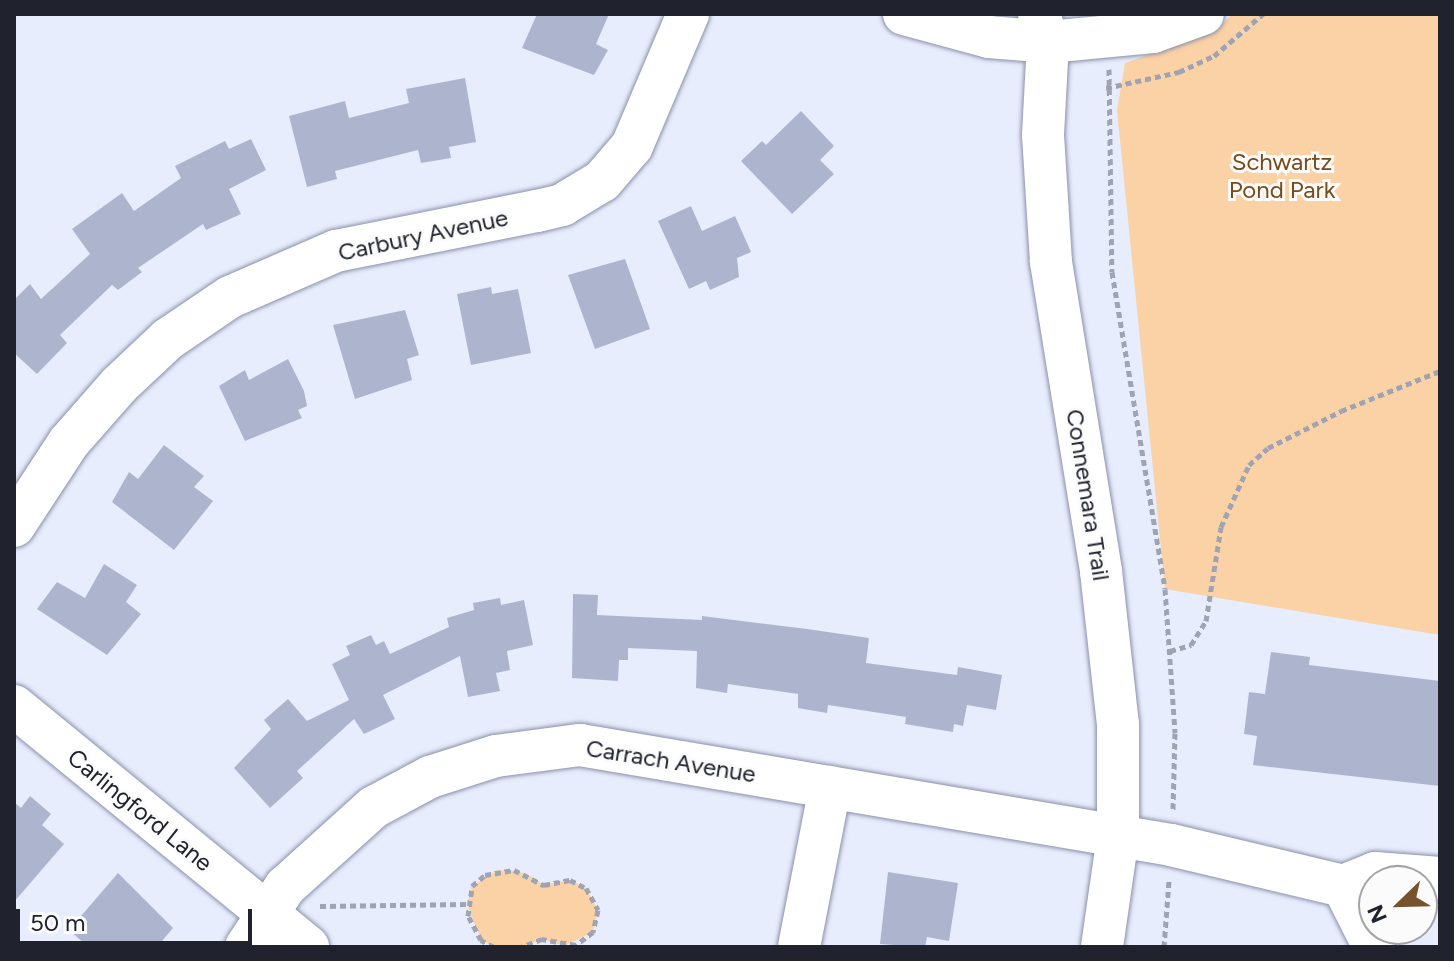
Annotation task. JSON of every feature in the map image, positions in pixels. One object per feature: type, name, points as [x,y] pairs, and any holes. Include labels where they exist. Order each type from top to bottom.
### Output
[{"type":"street","name":"Carbury Avenue","points":[[14,526],[69,442],[119,385],[168,339],[230,297],[336,251],[537,211],[582,195],[602,181],[632,146],[688,14]]},
{"type":"street","points":[[904,14],[989,37],[1050,23],[1113,36],[1153,32],[1203,14]]},
{"type":"street","name":"Connemara Trail","points":[[1050,23],[1045,201],[1113,659],[1118,836],[1102,947]]},
{"type":"street","name":"Carlingford Lane","points":[[14,706],[256,930],[308,947]]},
{"type":"street","name":"Carrach Avenue","points":[[256,930],[311,859],[374,807],[430,777],[496,756],[580,745],[626,749],[1171,845],[1343,886]]},
{"type":"street","points":[[799,947],[830,787]]},
{"type":"street","points":[[1374,947],[1343,886],[1375,873],[1440,878]]},
{"type":"path","points":[[1113,36],[1106,139],[1112,272],[1165,589],[1175,733],[1164,947]]},
{"type":"path","points":[[1170,651],[1191,645],[1206,621],[1221,527],[1249,465],[1268,448],[1341,411],[1440,371]]},
{"type":"path","points":[[494,947],[481,940],[467,904],[472,886],[498,870],[525,873],[544,885],[570,880],[586,888],[598,910],[593,932],[576,945],[542,939],[521,947]]},
{"type":"path","points":[[315,906],[467,904]]},
{"type":"green space","name":"Schwartz Pond Park","points":[[1232,14],[1440,14],[1440,635],[1165,589],[1117,110],[1125,63],[1216,31]]},
{"type":"green space","points":[[498,870],[525,873],[544,885],[570,880],[586,888],[598,910],[593,932],[564,946],[542,939],[521,947],[494,947],[481,940],[467,904],[472,886]]},
{"type":"building","points":[[537,14],[609,14],[596,44],[608,50],[594,75],[522,48]]},
{"type":"building","points":[[465,78],[476,142],[449,147],[451,158],[421,163],[418,150],[335,171],[337,179],[307,187],[289,116],[345,101],[349,118],[409,103],[406,89]]},
{"type":"building","points":[[801,111],[834,146],[820,160],[834,174],[792,214],[741,161],[762,141],[766,145]]},
{"type":"building","points":[[251,139],[266,170],[229,189],[241,214],[206,230],[203,224],[138,268],[142,272],[118,290],[112,285],[60,335],[67,343],[37,374],[14,353],[14,300],[30,284],[41,299],[90,254],[72,229],[122,193],[134,211],[181,178],[175,166],[225,141],[229,149]]},
{"type":"building","points":[[691,206],[702,231],[735,216],[751,252],[737,258],[739,277],[710,290],[706,281],[689,289],[658,221]]},
{"type":"building","points":[[625,259],[650,329],[595,349],[568,275]]},
{"type":"building","points":[[491,287],[492,294],[518,289],[531,353],[471,365],[457,294]]},
{"type":"building","points":[[405,310],[419,355],[407,359],[412,380],[355,399],[333,325]]},
{"type":"building","points":[[288,359],[304,391],[307,406],[298,410],[302,418],[245,441],[219,386],[245,370],[249,380]]},
{"type":"building","points":[[164,445],[204,476],[194,487],[213,501],[174,550],[112,502],[129,472],[138,479]]},
{"type":"building","points":[[104,564],[137,585],[126,602],[141,614],[107,655],[37,609],[57,582],[85,598]]},
{"type":"building","points":[[573,594],[598,595],[597,615],[702,620],[702,616],[869,638],[866,663],[957,675],[958,667],[1002,675],[996,710],[967,705],[963,726],[954,724],[953,732],[905,724],[906,717],[828,705],[827,713],[798,708],[798,694],[728,684],[727,693],[696,688],[697,651],[628,648],[628,660],[619,660],[618,681],[572,678]]},
{"type":"building","points":[[500,598],[501,605],[524,600],[533,645],[507,651],[510,670],[496,673],[500,691],[468,697],[460,656],[383,695],[395,719],[364,734],[354,719],[297,771],[303,778],[270,808],[234,768],[271,729],[264,720],[288,699],[307,721],[349,700],[332,664],[350,655],[346,646],[371,635],[376,645],[384,641],[390,654],[449,627],[447,618],[474,610],[473,603]]},
{"type":"building","points":[[1271,652],[1310,657],[1309,665],[1440,681],[1440,786],[1253,765],[1257,736],[1244,734],[1249,692],[1265,694]]},
{"type":"building","points":[[30,796],[51,814],[42,825],[64,844],[14,902],[14,802],[21,808]]},
{"type":"building","points":[[888,872],[958,883],[949,941],[927,937],[925,947],[880,944]]},
{"type":"building","points":[[118,873],[173,928],[157,947],[88,947],[69,930]]}]
